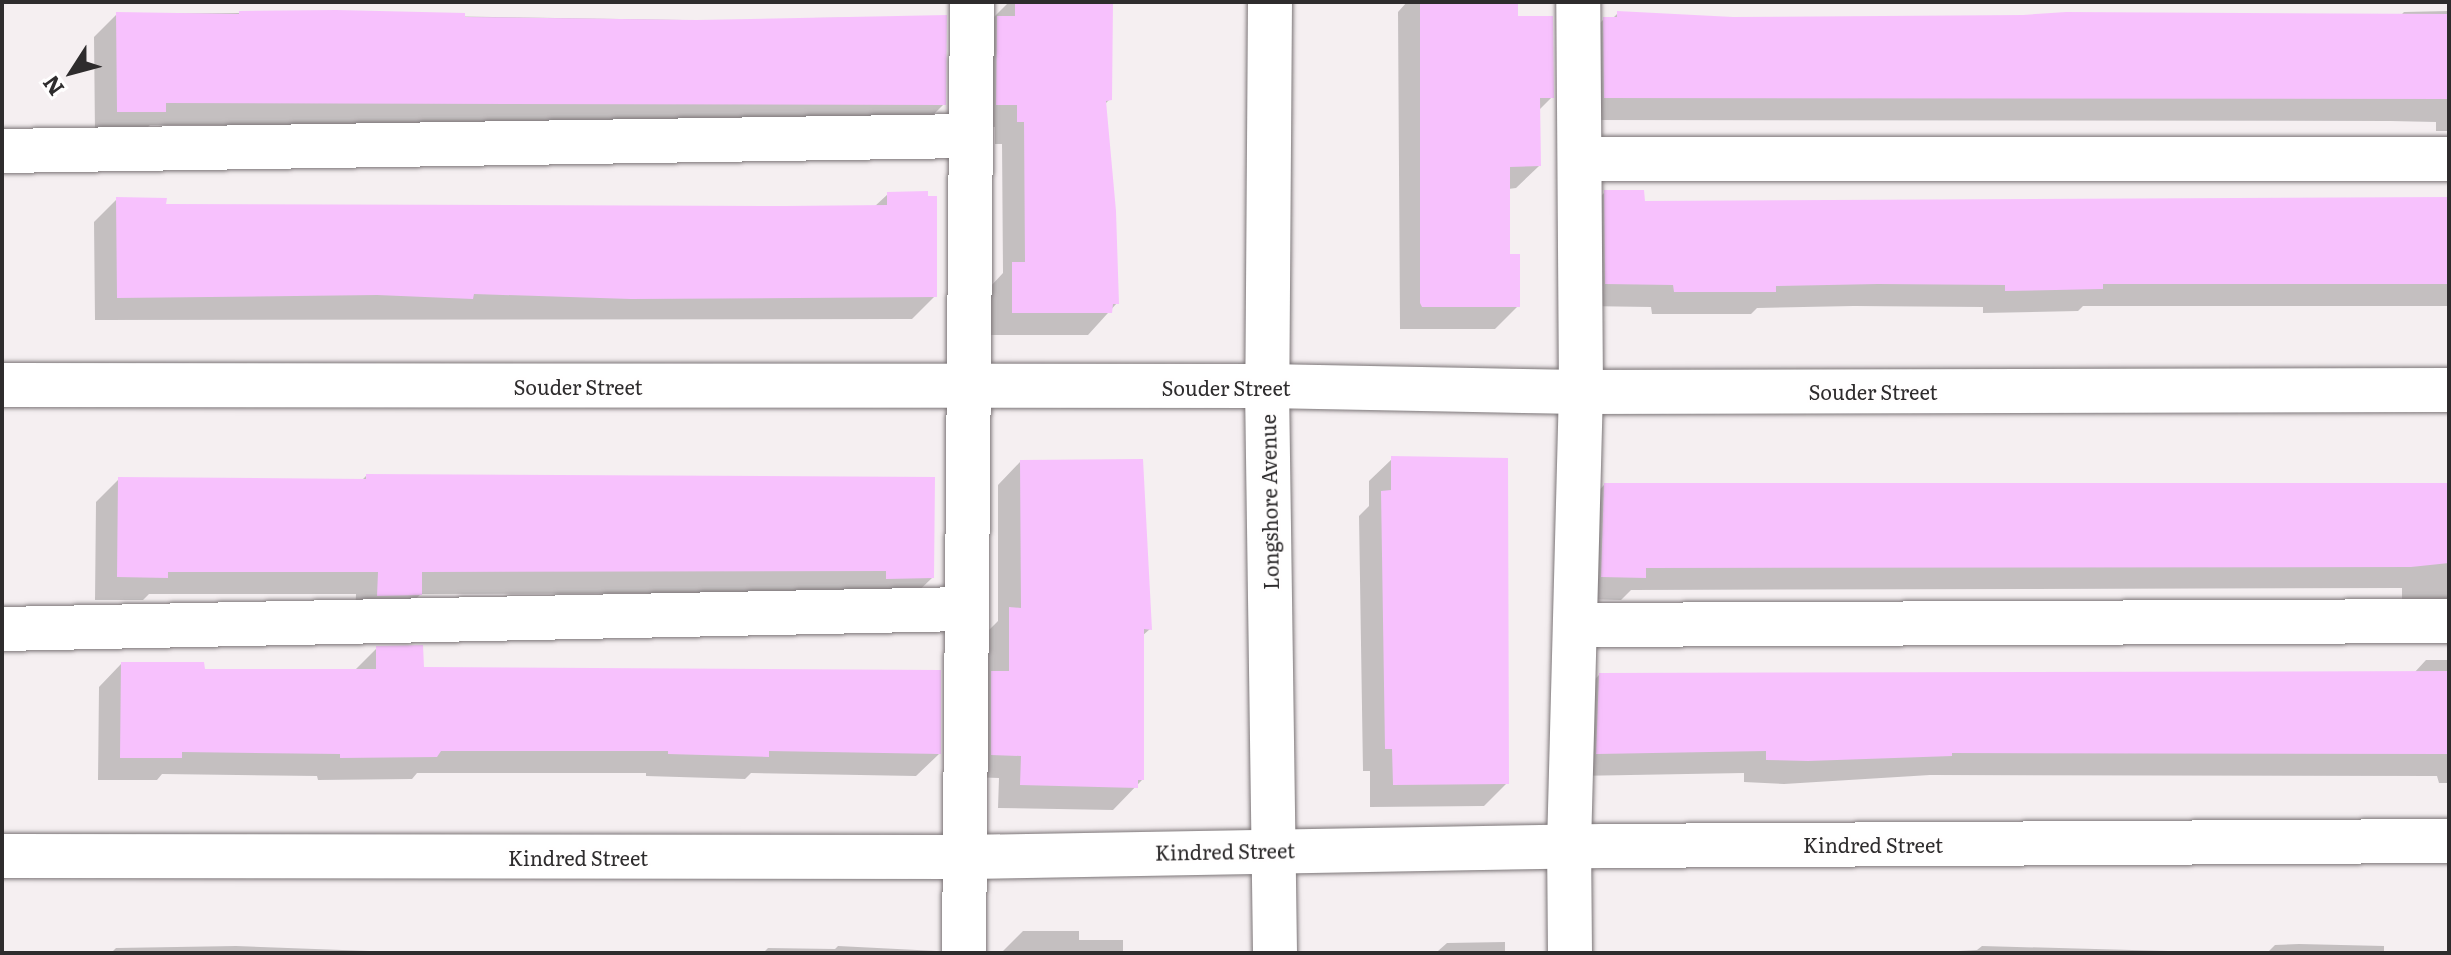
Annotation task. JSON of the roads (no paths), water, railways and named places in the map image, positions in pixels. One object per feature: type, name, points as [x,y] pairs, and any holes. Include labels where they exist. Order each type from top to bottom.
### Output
[{"type":"street","points":[[964,953],[972,2]]},
{"type":"street","name":"Longshore Avenue","points":[[1270,2],[1267,386],[1275,953]]},
{"type":"street","points":[[1570,953],[1569,847],[1581,392],[1582,159],[1578,2]]},
{"type":"street","points":[[2,151],[971,136]]},
{"type":"street","points":[[1582,159],[2449,159]]},
{"type":"street","name":"Souder Street","points":[[2,385],[1267,386],[1581,392],[2449,390]]},
{"type":"street","points":[[2,629],[967,609]]},
{"type":"street","points":[[1575,625],[2449,621]]},
{"type":"street","name":"Kindred Street","points":[[2,856],[965,857],[1275,850],[2449,841]]}]
